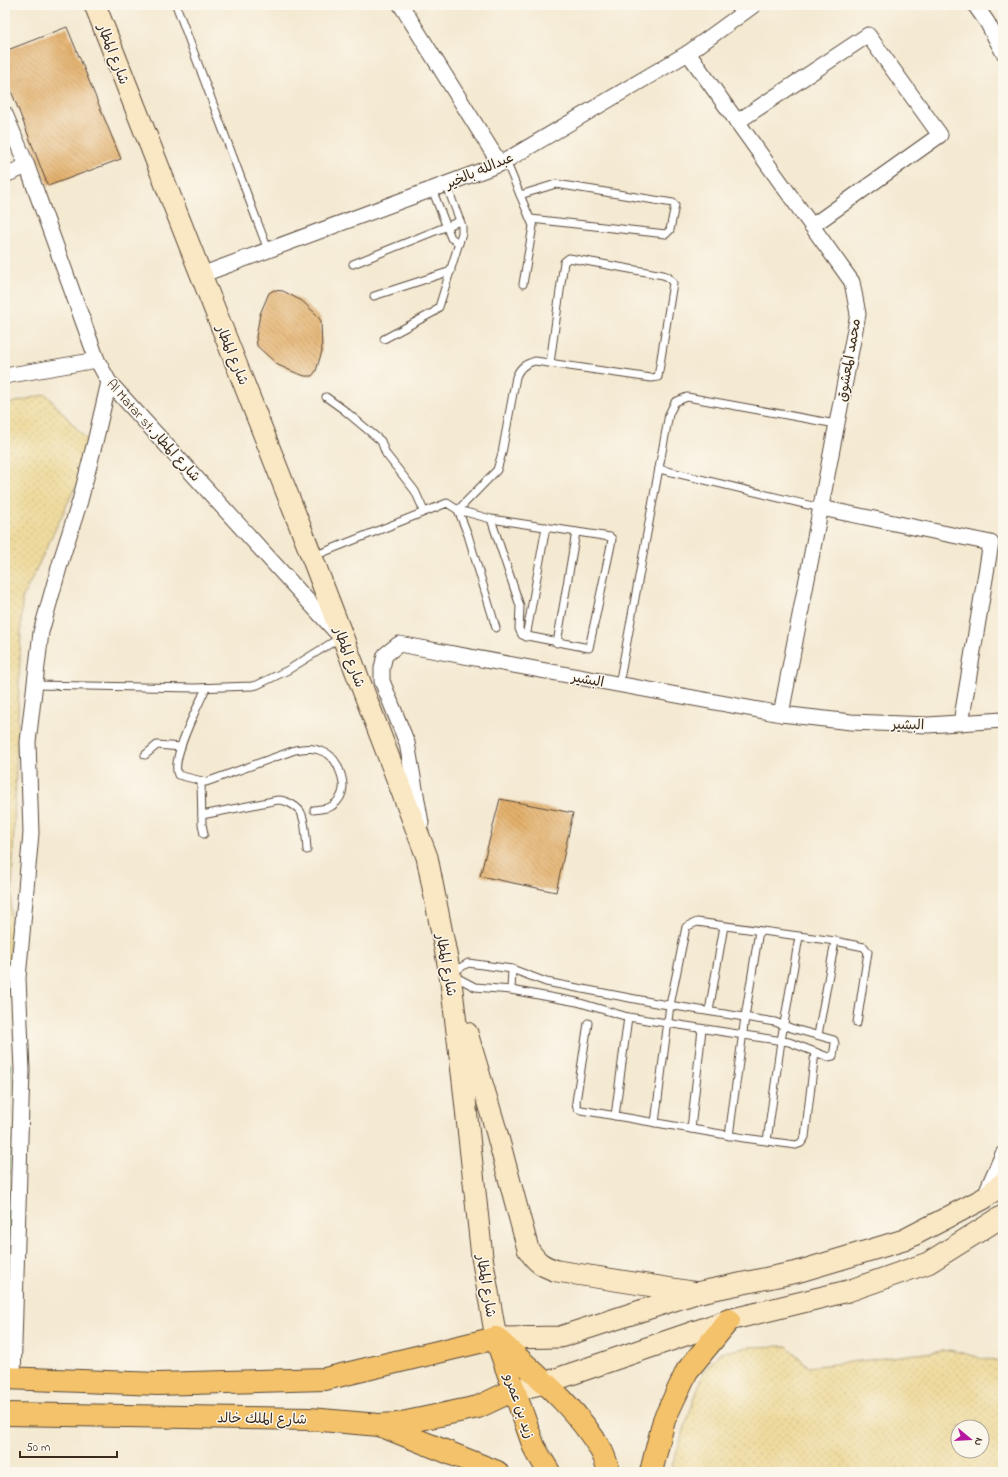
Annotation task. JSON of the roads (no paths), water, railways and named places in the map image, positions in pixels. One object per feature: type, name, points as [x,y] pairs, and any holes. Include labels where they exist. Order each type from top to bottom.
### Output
[{"type":"main road","name":"شارع المطار","points":[[95,5],[312,557],[427,857],[450,974],[482,1257],[496,1338]]},
{"type":"main road","points":[[450,974],[496,1130],[528,1250],[534,1258],[541,1266],[557,1271],[696,1293]]},
{"type":"main road","points":[[9,1378],[157,1384],[325,1379],[496,1338],[560,1337],[696,1293],[797,1272],[904,1240],[983,1199],[1003,1183]]},
{"type":"main road","points":[[514,1390],[545,1383],[728,1320],[848,1291],[928,1263],[1003,1216]]},
{"type":"main road","points":[[651,1472],[664,1420],[687,1371],[728,1320]]},
{"type":"main road","points":[[496,1338],[575,1413],[602,1452],[609,1472]]},
{"type":"main road","name":"زيد بن عمرو","points":[[496,1338],[534,1447],[549,1472]]},
{"type":"main road","name":"شارع الملك خالد","points":[[5,1414],[310,1419],[379,1425],[397,1424],[478,1407],[514,1390]]},
{"type":"main road","points":[[379,1425],[497,1472]]},
{"type":"street","points":[[402,5],[503,162]]},
{"type":"street","name":"عبدالله بالخير","points":[[201,274],[503,162],[688,52],[754,5]]},
{"type":"street","points":[[975,5],[1001,44]]},
{"type":"street","points":[[737,122],[868,35],[940,136],[812,226]]},
{"type":"street","name":"محمد المعشوق","points":[[688,52],[852,282],[858,314],[781,714]]},
{"type":"street","name":"Al Matar st. شارع المطار","points":[[5,114],[27,166],[97,360],[108,382],[342,638]]},
{"type":"street","points":[[5,175],[27,166]]},
{"type":"street","points":[[5,376],[97,360]]},
{"type":"street","points":[[9,1378],[22,1070],[18,978],[31,834],[28,742],[41,632],[62,557],[80,501],[108,382]]},
{"type":"street","points":[[820,508],[991,543],[961,722]]},
{"type":"street","name":"البشير","points":[[427,857],[407,743],[382,681],[382,668],[385,655],[399,644],[781,714],[851,722],[928,725],[1003,720]]},
{"type":"street","points":[[983,1199],[1003,1154]]},
{"type":"lane","points":[[176,5],[268,250]]},
{"type":"lane","points":[[503,162],[520,195],[533,226],[523,284]]},
{"type":"lane","points":[[520,195],[556,184],[672,203],[675,205],[670,230],[666,234],[531,219]]},
{"type":"lane","points":[[384,339],[437,310],[441,304],[462,233],[460,221],[439,187]]},
{"type":"lane","points":[[439,187],[447,227],[451,238],[459,243]]},
{"type":"lane","points":[[353,264],[460,221]]},
{"type":"lane","points":[[458,510],[497,470],[502,453],[516,377],[518,371],[527,363],[535,361],[651,378],[658,377],[673,282],[668,277],[663,275],[569,258],[564,262],[550,363]]},
{"type":"lane","points":[[374,296],[450,270]]},
{"type":"lane","points":[[619,684],[669,414],[675,402],[687,396],[836,424]]},
{"type":"lane","points":[[326,397],[381,441],[386,454],[415,491],[424,511]]},
{"type":"lane","points":[[659,468],[820,508]]},
{"type":"lane","points":[[312,557],[446,503],[458,510],[491,519],[610,537],[612,539],[589,648],[526,637],[522,635],[519,629],[520,606],[491,519]]},
{"type":"lane","points":[[458,510],[468,535],[496,628]]},
{"type":"lane","points":[[526,637],[546,527]]},
{"type":"lane","points":[[558,643],[576,532]]},
{"type":"lane","points":[[34,685],[206,688],[258,685],[288,670],[342,638]]},
{"type":"lane","points":[[206,688],[190,720],[181,747],[177,772],[180,776],[209,782],[295,750],[312,748],[332,757],[344,781],[341,795],[335,803],[328,808],[314,810]]},
{"type":"lane","points":[[145,755],[157,745],[181,747]]},
{"type":"lane","points":[[201,781],[204,834]]},
{"type":"lane","points":[[202,815],[282,800],[296,808],[302,814],[308,850]]},
{"type":"lane","points":[[655,1123],[670,1005],[686,928],[697,922],[799,936],[864,947],[868,952],[857,1023]]},
{"type":"lane","points":[[709,1011],[724,926]]},
{"type":"lane","points":[[729,1136],[742,1035],[759,931]]},
{"type":"lane","points":[[767,1141],[783,1025],[799,936]]},
{"type":"lane","points":[[818,1035],[835,942]]},
{"type":"lane","points":[[468,963],[512,969],[546,982],[783,1025],[834,1040],[835,1044],[833,1056],[831,1057],[815,1052],[789,1042],[628,1017],[577,1002],[511,990],[475,987],[450,974],[468,963]]},
{"type":"lane","points":[[511,990],[512,969]]},
{"type":"lane","points":[[577,1002],[578,988]]},
{"type":"lane","points":[[615,1116],[628,1017]]},
{"type":"lane","points":[[588,1023],[576,1102],[577,1108],[581,1110],[729,1136],[796,1145],[801,1143],[804,1137],[815,1052]]},
{"type":"lane","points":[[691,1129],[702,1029]]}]
